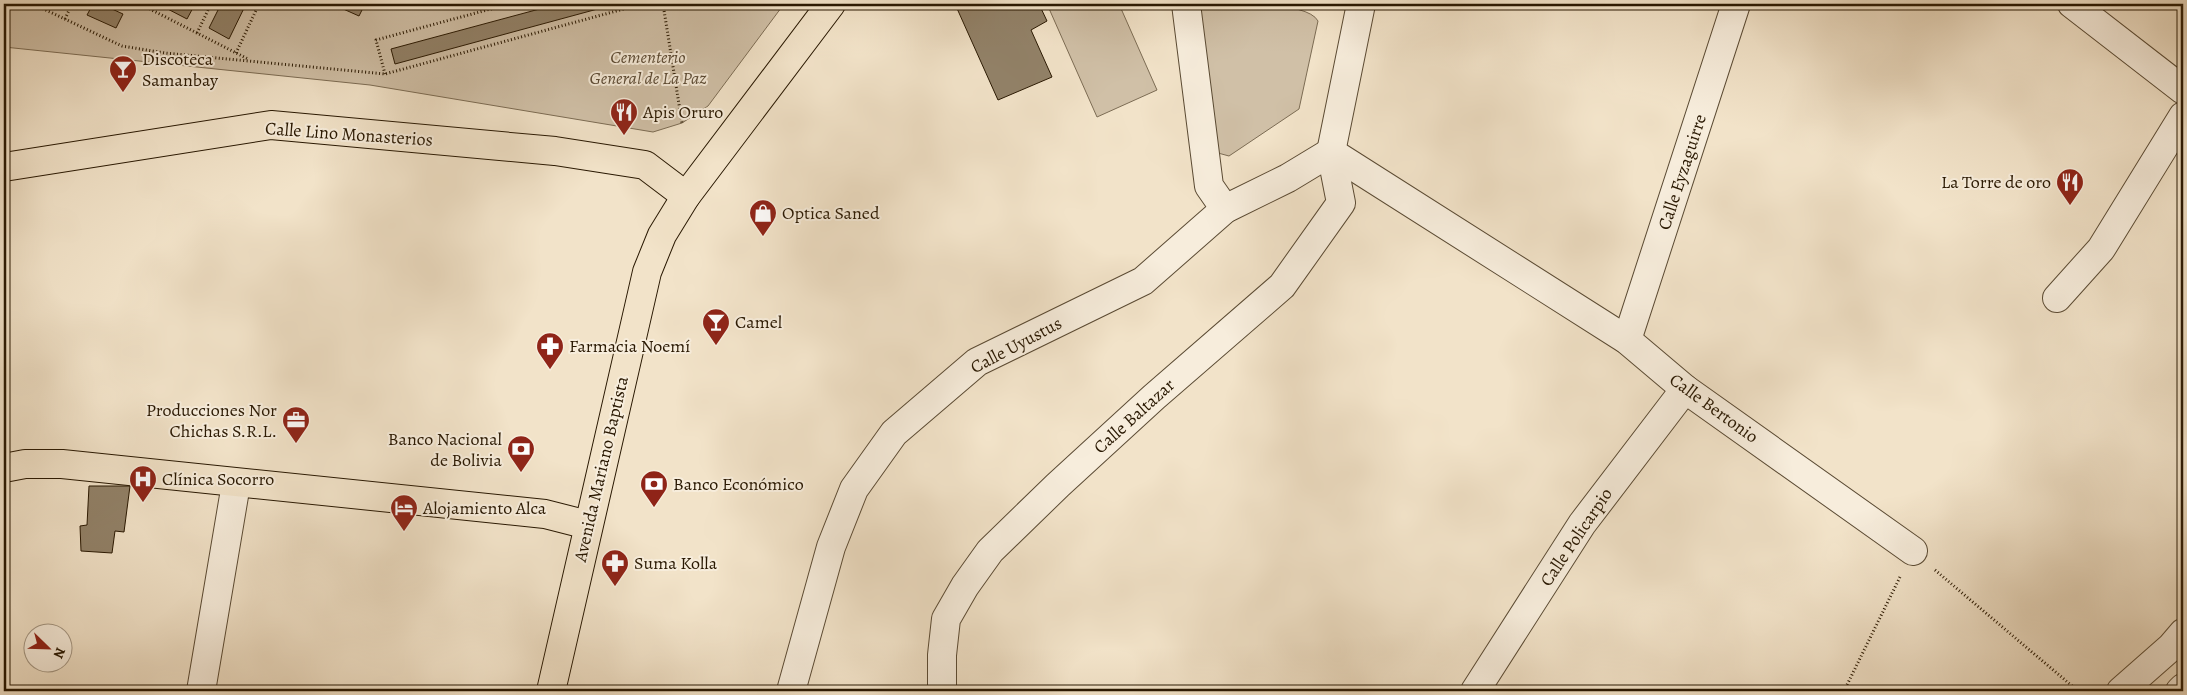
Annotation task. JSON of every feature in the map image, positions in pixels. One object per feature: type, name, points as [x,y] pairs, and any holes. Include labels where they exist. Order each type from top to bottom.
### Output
[{"type":"main road","name":"Avenida Mariano Baptista","points":[[551,691],[647,272],[662,235],[686,196],[831,4]]},
{"type":"main road","name":"Calle Lino Monasterios","points":[[4,167],[271,125],[555,151],[645,165],[686,196]]},
{"type":"main road","points":[[4,468],[25,464],[62,464],[236,484],[545,514],[588,526]]},
{"type":"street","points":[[1186,4],[1209,186],[1224,209]]},
{"type":"street","points":[[1331,152],[1361,4]]},
{"type":"street","name":"Calle Eyzaguirre","points":[[1628,340],[1736,4]]},
{"type":"street","points":[[2072,4],[2183,90]]},
{"type":"street","points":[[2056,298],[2101,249],[2183,116]]},
{"type":"street","name":"Calle Uyustus","points":[[791,691],[831,547],[854,489],[894,433],[977,362],[1143,281],[1224,209],[1288,178],[1331,152]]},
{"type":"street","name":"Calle Bertonio","points":[[1331,152],[1628,340],[1685,389],[1913,551]]},
{"type":"street","name":"Calle Baltazar","points":[[942,691],[942,655],[946,619],[965,586],[990,552],[1058,485],[1154,397],[1282,286],[1341,203],[1331,152]]},
{"type":"street","name":"Calle Policarpio","points":[[1476,691],[1582,524],[1685,389]]},
{"type":"street","points":[[201,691],[236,484]]},
{"type":"street","points":[[2121,691],[2171,647],[2183,633]]},
{"type":"street","points":[[2180,691],[2183,688]]},
{"type":"path","points":[[32,4],[122,46],[165,53],[385,74],[642,4]]},
{"type":"path","points":[[65,19],[72,4]]},
{"type":"path","points":[[140,4],[251,60]]},
{"type":"path","points":[[151,10],[153,4]]},
{"type":"path","points":[[197,33],[211,4]]},
{"type":"path","points":[[236,53],[259,4]]},
{"type":"path","points":[[385,74],[376,40],[509,4]]},
{"type":"path","points":[[663,4],[682,123]]},
{"type":"path","points":[[1844,691],[1913,551],[2078,691]]},
{"type":"green space","name":"Cementerio General de La Paz","points":[[4,4],[784,4],[708,106],[682,123],[653,132],[370,85],[4,47]]},
{"type":"green space","points":[[1047,4],[1119,4],[1157,90],[1097,117]]},
{"type":"green space","points":[[1199,4],[1282,6],[1311,14],[1318,21],[1299,109],[1229,156],[1218,153]]},
{"type":"building","points":[[93,4],[101,4],[123,14],[116,28],[87,15]]},
{"type":"building","points":[[161,4],[195,4],[187,19]]},
{"type":"building","points":[[221,4],[246,4],[229,39],[209,28]]},
{"type":"building","points":[[332,4],[365,4],[359,16]]},
{"type":"building","points":[[558,4],[616,4],[395,64],[391,49]]},
{"type":"building","points":[[955,4],[1039,4],[1047,21],[1031,30],[1052,77],[998,100]]},
{"type":"building","points":[[89,486],[130,486],[124,532],[115,531],[112,553],[81,551],[80,526],[87,525]]},
{"type":"place","name":"Discoteca Samanbay","points":[[123,93]]},
{"type":"place","name":"Apis Oruro","points":[[624,136]]},
{"type":"place","name":"La Torre de oro","points":[[2070,206]]},
{"type":"place","name":"Optica Saned","points":[[763,237]]},
{"type":"place","name":"Camel","points":[[716,346]]},
{"type":"place","name":"Farmacia Noemí","points":[[550,370]]},
{"type":"place","name":"Producciones Nor Chichas S.R.L.","points":[[296,444]]},
{"type":"place","name":"Banco Nacional de Bolivia","points":[[521,473]]},
{"type":"place","name":"Clínica Socorro","points":[[143,503]]},
{"type":"place","name":"Banco Económico","points":[[654,508]]},
{"type":"place","name":"Alojamiento Alca","points":[[404,532]]},
{"type":"place","name":"Suma Kolla","points":[[615,587]]}]
